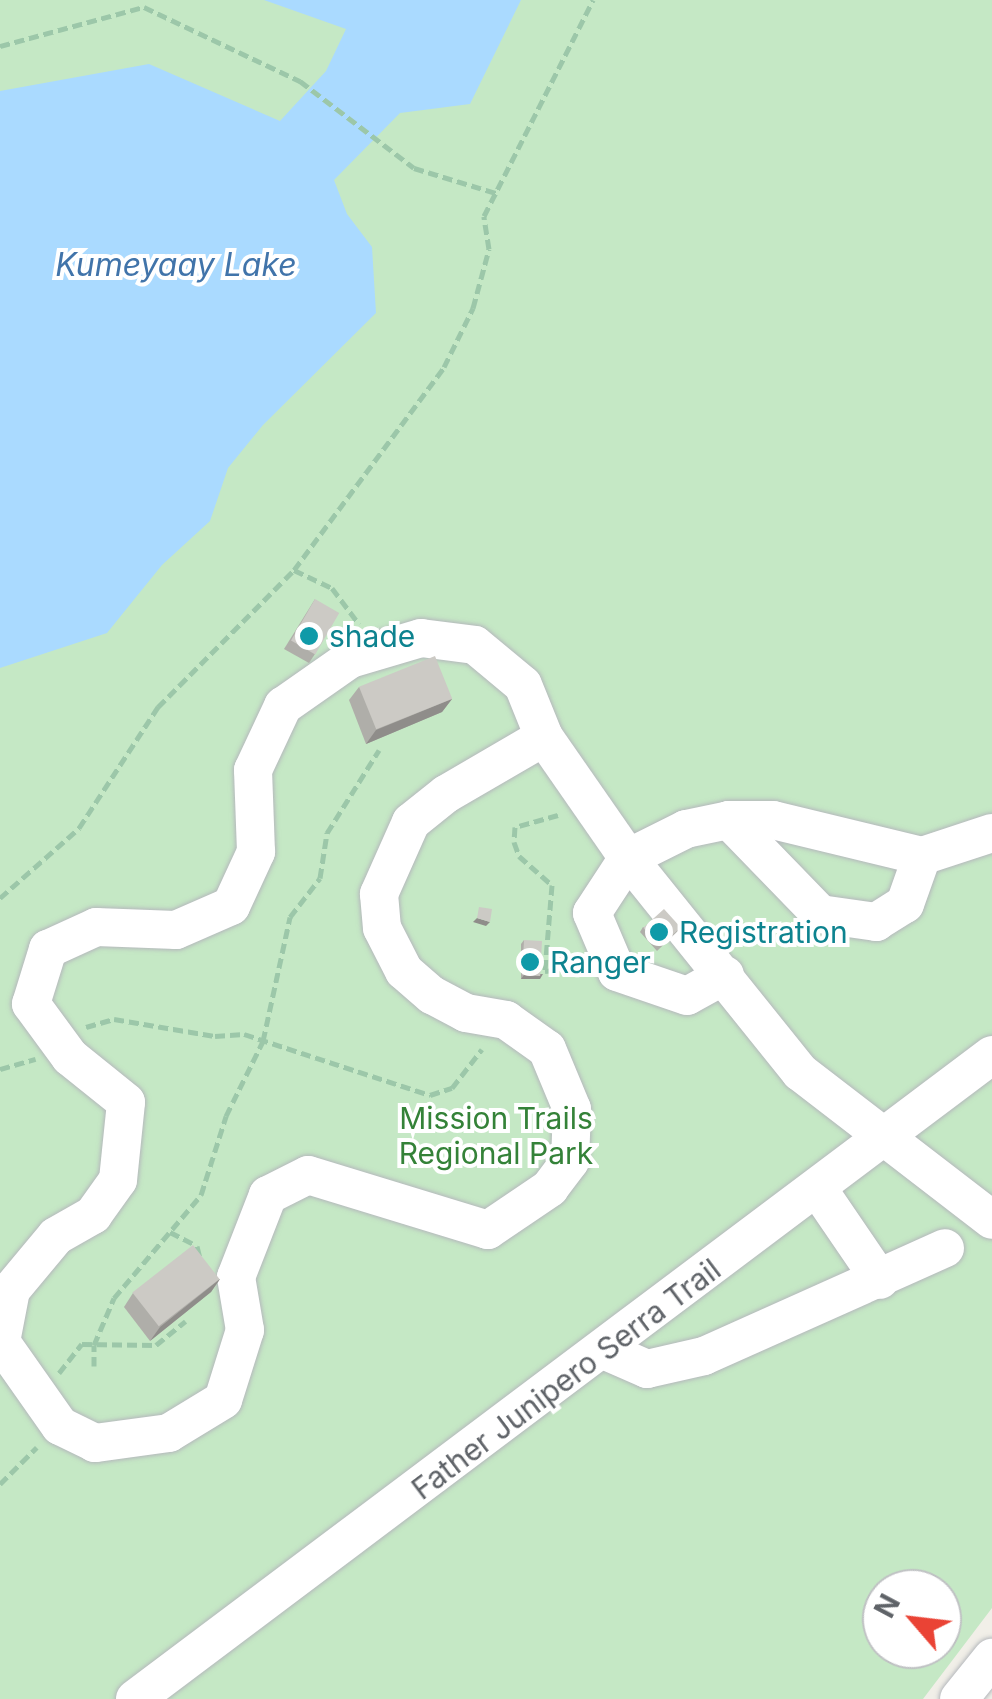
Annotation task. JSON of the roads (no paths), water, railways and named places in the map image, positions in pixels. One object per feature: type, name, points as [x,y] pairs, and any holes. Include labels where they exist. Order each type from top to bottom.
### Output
[{"type":"street","points":[[544,738],[446,794],[411,822],[379,894],[382,928],[404,971],[466,1013],[506,1020],[547,1049],[572,1109],[570,1161],[550,1188],[488,1230],[308,1175],[268,1195],[242,1251],[236,1277],[245,1330],[223,1400],[169,1434],[95,1443],[60,1426],[1,1342],[11,1290],[56,1236],[93,1215],[118,1180],[126,1102],[62,1046],[31,1004],[48,949],[96,926],[176,930],[230,906],[256,852],[254,770],[282,706],[315,678],[421,638],[475,645],[522,686],[544,738],[628,858],[800,1072],[992,1220]]},
{"type":"street","points":[[729,820],[820,914],[876,922],[905,904],[922,856]]},
{"type":"street","points":[[726,976],[687,996],[617,972],[592,913],[628,858],[686,829],[729,820],[773,820],[922,856],[992,833]]},
{"type":"street","name":"Father Junipero Serra Trail","points":[[136,1699],[606,1351],[992,1055]]},
{"type":"street","points":[[818,1190],[880,1280]]},
{"type":"street","points":[[606,1351],[647,1369],[704,1356],[945,1248]]},
{"type":"street","points":[[959,1699],[992,1658]]},
{"type":"water","name":"Kumeyaay Lake","points":[[264,0],[521,0],[470,104],[400,113],[334,180],[347,214],[372,247],[376,313],[263,425],[228,468],[210,521],[162,565],[107,633],[0,668],[0,91],[149,64],[280,121],[326,71],[346,29]]},
{"type":"place","name":"shade","points":[[309,636]]},
{"type":"place","name":"Registration","points":[[659,932]]},
{"type":"place","name":"Ranger","points":[[530,962]]},
{"type":"park label","name":"Mission Trails Regional Park","points":[[496,1135]]}]
